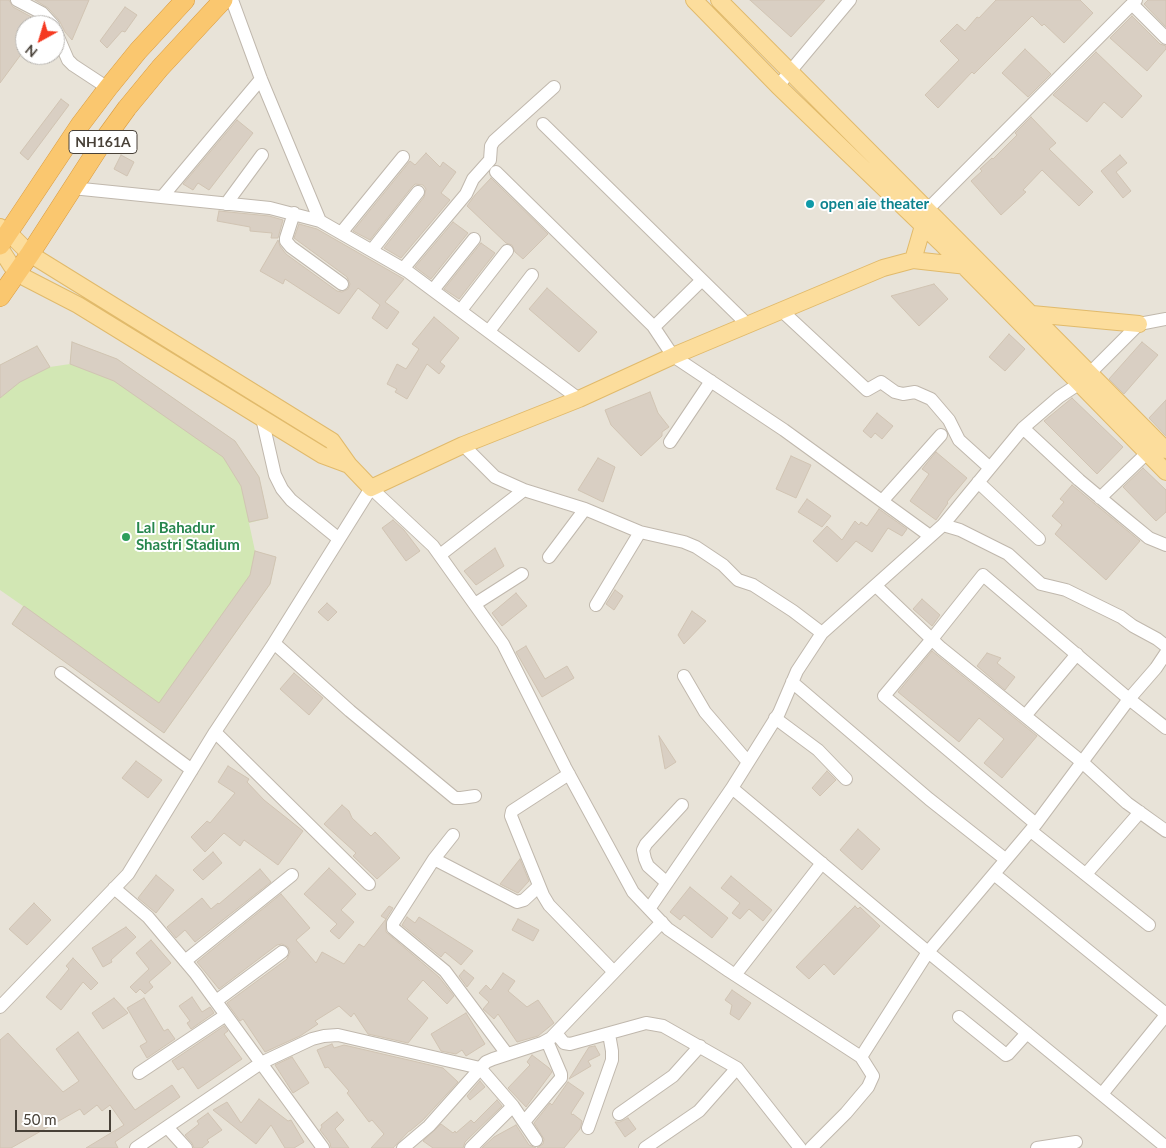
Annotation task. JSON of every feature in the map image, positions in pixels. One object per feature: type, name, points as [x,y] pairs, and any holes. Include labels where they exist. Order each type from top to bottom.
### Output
[{"type":"highway","name":"NH161A","points":[[2,238],[108,88],[138,51],[185,0]]},
{"type":"highway","name":"NH161A","points":[[0,297],[103,141],[127,108],[160,68],[223,0]]},
{"type":"main road","points":[[694,0],[778,86],[964,267],[1166,450]]},
{"type":"main road","points":[[719,0],[1032,314],[1166,472]]},
{"type":"main road","points":[[913,260],[928,209]]},
{"type":"main road","points":[[2,238],[332,440],[349,465],[371,488],[463,445],[579,399],[673,356],[883,268],[913,260],[985,268]]},
{"type":"main road","points":[[2,238],[16,273],[78,305],[322,455],[349,465]]},
{"type":"main road","points":[[1032,314],[1139,324]]},
{"type":"main road","points":[[162,356],[171,341]]},
{"type":"street","points":[[17,0],[44,15]]},
{"type":"street","points":[[232,0],[261,79],[320,221]]},
{"type":"street","points":[[778,86],[850,0]]},
{"type":"street","points":[[928,209],[1134,2],[1166,38]]},
{"type":"street","points":[[65,53],[73,65],[108,88]]},
{"type":"street","points":[[162,197],[261,79]]},
{"type":"street","points":[[403,269],[466,194],[473,179],[490,160],[491,146],[494,141],[554,87]]},
{"type":"street","points":[[543,124],[748,325]]},
{"type":"street","points":[[226,204],[262,155]]},
{"type":"street","points":[[341,233],[403,157]]},
{"type":"street","points":[[496,172],[653,326],[673,356],[711,380],[883,500],[930,536]]},
{"type":"street","points":[[72,188],[270,208],[320,221],[403,269],[579,399]]},
{"type":"street","points":[[372,250],[418,192]]},
{"type":"street","points":[[294,213],[286,241],[291,247],[342,284]]},
{"type":"street","points":[[433,290],[474,239]]},
{"type":"street","points":[[461,310],[507,251]]},
{"type":"street","points":[[489,331],[532,275]]},
{"type":"street","points":[[653,326],[702,280]]},
{"type":"street","points":[[782,310],[867,390],[881,382],[895,392],[903,394],[915,392],[931,399],[949,420],[959,440],[990,468]]},
{"type":"street","points":[[649,909],[732,788],[779,713],[797,671],[822,633],[943,525],[1023,428],[1059,397],[1085,378],[1139,324],[1166,319]]},
{"type":"street","points":[[670,442],[711,380]]},
{"type":"street","points":[[262,418],[275,475],[282,490],[291,500],[339,539]]},
{"type":"street","points":[[1023,428],[1100,498],[1149,538],[1166,544]]},
{"type":"street","points":[[883,500],[941,435]]},
{"type":"street","points":[[463,445],[495,478],[524,490],[585,508],[640,532],[684,542],[696,548],[723,565],[738,580],[753,585],[822,633]]},
{"type":"street","points":[[1100,498],[1148,453]]},
{"type":"street","points":[[978,482],[1039,539]]},
{"type":"street","points":[[0,1007],[128,874],[215,732],[274,643],[371,488],[433,546],[504,644],[569,774],[633,892],[668,929],[861,1058],[873,1076],[868,1087],[846,1113],[811,1148]]},
{"type":"street","points":[[440,556],[524,490]]},
{"type":"street","points":[[549,557],[585,508]]},
{"type":"street","points":[[943,525],[960,530],[1008,554],[1041,584],[1066,590],[1121,617],[1166,646]]},
{"type":"street","points":[[596,605],[640,532]]},
{"type":"street","points":[[475,604],[522,574]]},
{"type":"street","points":[[1149,925],[1086,874],[884,696],[983,575],[1166,728]]},
{"type":"street","points":[[876,586],[932,639],[1082,762],[1127,803],[1166,831]]},
{"type":"street","points":[[274,643],[350,711],[455,798],[475,796]]},
{"type":"street","points":[[861,1058],[928,952],[1034,827],[1129,699],[1161,672],[1166,652]]},
{"type":"street","points":[[1025,716],[1077,654]]},
{"type":"street","points":[[61,673],[192,770]]},
{"type":"street","points":[[684,676],[705,712],[748,762]]},
{"type":"street","points":[[792,682],[929,799],[1005,859]]},
{"type":"street","points":[[775,718],[818,750],[846,779]]},
{"type":"street","points":[[215,732],[369,884]]},
{"type":"street","points":[[569,774],[512,811],[511,814],[539,886],[549,905],[614,972]]},
{"type":"street","points":[[732,788],[1166,1147]]},
{"type":"street","points":[[668,883],[648,866],[643,850],[646,844],[682,804]]},
{"type":"street","points":[[1086,874],[1140,812]]},
{"type":"street","points":[[453,835],[434,859],[393,923],[393,928],[445,971],[507,1054]]},
{"type":"street","points":[[434,859],[517,902],[524,900],[539,886]]},
{"type":"street","points":[[735,975],[822,863]]},
{"type":"street","points":[[994,874],[1166,1015],[1102,1094]]},
{"type":"street","points":[[185,961],[292,875]]},
{"type":"street","points":[[114,888],[148,917],[185,961],[323,1148]]},
{"type":"street","points":[[403,1148],[429,1126],[480,1068],[492,1059],[552,1037],[662,922]]},
{"type":"street","points":[[216,1001],[282,952]]},
{"type":"street","points":[[139,1073],[226,1015]]},
{"type":"street","points":[[959,1017],[1006,1055],[1027,1033]]},
{"type":"street","points":[[552,1037],[570,1044],[646,1023],[664,1026],[738,1068],[800,1148]]},
{"type":"street","points":[[588,1128],[612,1060],[609,1034]]},
{"type":"street","points":[[136,1148],[261,1063],[312,1039],[338,1035],[480,1068],[513,1106],[536,1140]]},
{"type":"street","points":[[524,1122],[561,1078],[552,1037]]},
{"type":"street","points":[[619,1114],[673,1076],[700,1046]]},
{"type":"street","points":[[644,1148],[699,1111],[738,1068]]},
{"type":"street","points":[[471,1148],[513,1106]]},
{"type":"street","points":[[167,1127],[186,1148]]},
{"type":"street","points":[[1037,1148],[1076,1142]]},
{"type":"shaded area","points":[[0,0],[1166,0],[1166,1148],[0,1148]]},
{"type":"green space","name":"Lal Bahadur Shastri Stadium","points":[[72,342],[117,359],[235,441],[259,477],[268,518],[249,523],[255,551],[276,557],[270,584],[164,733],[12,624],[23,606],[0,590],[0,365],[37,346],[50,367],[70,364]]},
{"type":"building","points":[[0,0],[9,0],[13,7],[28,15],[15,15],[15,63],[0,83]]},
{"type":"building","points":[[35,0],[89,0],[72,40],[65,32],[65,15],[54,15],[48,8]]},
{"type":"building","points":[[750,0],[825,0],[791,37]]},
{"type":"building","points":[[996,0],[1080,0],[1093,13],[1064,43],[1044,24],[1042,26],[1032,16],[974,74],[972,72],[938,108],[925,95],[959,60],[940,41],[957,24],[965,31]]},
{"type":"building","points":[[1148,0],[1166,0],[1166,27],[1144,4]]},
{"type":"building","points":[[125,7],[137,15],[125,32],[122,31],[107,48],[100,41]]},
{"type":"building","points":[[1132,16],[1160,44],[1166,46],[1166,49],[1147,71],[1110,38]]},
{"type":"building","points":[[1025,49],[1051,74],[1028,97],[1002,73]]},
{"type":"building","points":[[1096,52],[1142,96],[1122,118],[1104,102],[1087,122],[1053,95]]},
{"type":"building","points":[[61,99],[69,105],[28,160],[20,153]]},
{"type":"building","points":[[1031,117],[1056,143],[1049,149],[1093,192],[1079,206],[1042,170],[1023,190],[1026,192],[1001,215],[971,181],[982,171],[980,169],[1017,135],[1015,133]]},
{"type":"building","points":[[237,120],[253,133],[209,190],[198,183],[193,190],[183,184]]},
{"type":"building","points":[[426,153],[440,167],[443,162],[456,172],[441,193],[450,200],[401,258],[384,248],[424,197],[426,189],[423,185],[415,184],[412,187],[370,240],[353,231],[410,161],[415,165]]},
{"type":"building","points":[[121,155],[134,162],[127,176],[114,169]]},
{"type":"building","points":[[1120,155],[1127,163],[1116,172],[1131,191],[1123,198],[1101,171]]},
{"type":"building","points":[[491,178],[548,234],[523,259],[515,252],[512,245],[506,243],[467,206]]},
{"type":"building","points":[[219,211],[269,216],[283,220],[278,238],[271,238],[272,233],[250,231],[250,227],[217,221]]},
{"type":"building","points":[[453,222],[468,233],[431,279],[415,267]]},
{"type":"building","points":[[299,224],[317,229],[404,279],[385,302],[399,312],[387,329],[372,318],[380,305],[358,288],[339,314],[285,279],[283,284],[260,271],[278,240],[286,254],[337,291],[342,292],[348,289],[350,284],[347,277],[294,238]]},
{"type":"building","points":[[481,243],[495,253],[459,299],[444,289]]},
{"type":"building","points":[[934,284],[948,299],[919,326],[891,296]]},
{"type":"building","points":[[547,288],[597,332],[579,352],[529,309]]},
{"type":"building","points":[[434,317],[459,338],[440,362],[445,366],[439,374],[427,364],[407,399],[395,392],[397,389],[387,384],[397,364],[406,369],[419,349],[412,344]]},
{"type":"building","points":[[1009,334],[1025,349],[1005,371],[989,357]]},
{"type":"building","points":[[72,342],[117,359],[235,441],[259,477],[268,518],[249,522],[241,486],[223,457],[114,381],[70,364]]},
{"type":"building","points":[[1142,342],[1158,355],[1124,394],[1109,379]]},
{"type":"building","points":[[37,346],[50,367],[20,382],[0,398],[0,365]]},
{"type":"building","points":[[650,392],[658,413],[669,427],[662,432],[662,436],[641,456],[611,425],[605,410]]},
{"type":"building","points":[[1072,398],[1123,447],[1097,474],[1044,421]]},
{"type":"building","points":[[1166,400],[1166,436],[1149,418]]},
{"type":"building","points":[[877,413],[893,426],[882,439],[875,433],[871,438],[863,431]]},
{"type":"building","points":[[936,452],[967,478],[947,502],[936,520],[910,501],[929,474],[922,469]]},
{"type":"building","points":[[791,456],[811,465],[796,498],[776,489]]},
{"type":"building","points":[[598,458],[615,467],[603,502],[578,490]]},
{"type":"building","points":[[1143,468],[1166,490],[1166,512],[1156,521],[1123,487]]},
{"type":"building","points":[[1072,485],[1140,541],[1106,580],[1055,534],[1062,525],[1052,516],[1064,502],[1060,499]]},
{"type":"building","points":[[807,499],[831,516],[822,527],[798,512]]},
{"type":"building","points":[[879,509],[907,529],[902,536],[888,528],[872,552],[856,541],[837,562],[813,541],[827,526],[842,540],[855,521],[859,525],[861,522],[867,526]]},
{"type":"building","points":[[393,520],[404,530],[420,551],[406,561],[382,528]]},
{"type":"building","points":[[495,548],[504,566],[476,585],[464,571]]},
{"type":"building","points":[[255,551],[276,557],[270,584],[164,733],[12,624],[24,606],[159,703],[250,575]]},
{"type":"building","points":[[615,590],[623,596],[614,610],[606,604]]},
{"type":"building","points":[[516,593],[527,606],[502,626],[492,613]]},
{"type":"building","points":[[922,599],[940,615],[932,626],[913,609]]},
{"type":"building","points":[[327,603],[337,612],[328,621],[318,612]]},
{"type":"building","points":[[692,611],[706,621],[684,644],[678,635]]},
{"type":"building","points":[[526,646],[545,679],[567,666],[574,678],[542,697],[516,652]]},
{"type":"building","points":[[932,651],[1037,736],[1002,778],[984,763],[1004,739],[979,718],[959,742],[898,692]]},
{"type":"building","points":[[987,653],[1001,658],[997,663],[1015,677],[1005,690],[977,666]]},
{"type":"building","points":[[294,673],[323,698],[309,715],[280,689]]},
{"type":"building","points":[[659,736],[676,762],[665,769]]},
{"type":"building","points":[[136,761],[162,780],[148,798],[122,778]]},
{"type":"building","points":[[228,766],[249,779],[247,782],[264,800],[303,831],[278,865],[244,840],[240,846],[224,833],[205,852],[191,837],[207,821],[210,823],[235,793],[218,782]]},
{"type":"building","points":[[827,771],[836,780],[820,796],[812,788]]},
{"type":"building","points":[[342,805],[349,811],[352,818],[371,836],[375,832],[400,858],[377,879],[353,856],[356,853],[324,824]]},
{"type":"building","points":[[858,829],[880,849],[862,870],[840,850]]},
{"type":"building","points":[[213,852],[222,863],[203,880],[193,870]]},
{"type":"building","points":[[520,859],[529,881],[518,893],[500,884]]},
{"type":"building","points":[[329,868],[356,894],[341,910],[354,922],[339,939],[330,931],[337,924],[304,894]]},
{"type":"building","points":[[260,869],[271,882],[195,942],[185,930],[176,938],[167,927],[202,898],[211,909]]},
{"type":"building","points":[[156,875],[174,890],[156,913],[138,898]]},
{"type":"building","points":[[731,876],[772,910],[763,921],[749,909],[740,919],[732,913],[740,903],[721,888]]},
{"type":"building","points":[[690,887],[728,918],[712,938],[684,915],[680,920],[670,912]]},
{"type":"building","points":[[281,894],[310,928],[296,940],[316,963],[322,952],[344,964],[359,944],[364,947],[386,919],[386,932],[439,977],[454,996],[447,1004],[423,980],[407,999],[428,1018],[408,1043],[368,1034],[354,1013],[351,1017],[339,1006],[315,1021],[318,1024],[300,1036],[265,1052],[243,1019],[240,1021],[227,1003],[287,959],[290,952],[288,947],[282,944],[277,945],[219,989],[197,962]]},
{"type":"building","points":[[34,903],[51,920],[27,945],[9,929]]},
{"type":"building","points":[[389,906],[393,908],[386,919],[381,916]]},
{"type":"building","points":[[855,906],[858,909],[860,907],[880,926],[834,975],[824,964],[809,979],[796,967]]},
{"type":"building","points":[[407,917],[415,923],[419,917],[473,951],[461,965],[445,952],[441,957],[402,925]]},
{"type":"building","points":[[518,919],[539,930],[533,941],[512,930]]},
{"type":"building","points":[[126,927],[136,937],[111,960],[112,962],[103,967],[92,948]]},
{"type":"building","points":[[151,940],[171,963],[149,982],[153,987],[145,994],[140,989],[136,993],[130,987],[149,969],[136,953]]},
{"type":"building","points":[[73,958],[98,983],[91,990],[83,982],[61,1010],[46,997],[69,969],[66,966]]},
{"type":"building","points":[[464,970],[474,978],[467,987],[459,976]]},
{"type":"building","points":[[503,973],[515,981],[508,991],[527,1007],[538,1000],[554,1023],[538,1036],[517,1042],[498,1014],[494,1019],[483,1009],[489,1002],[479,993],[486,985],[491,990]]},
{"type":"building","points":[[732,990],[751,1003],[739,1020],[730,1014],[732,1005],[725,1000]]},
{"type":"building","points":[[192,997],[202,1012],[210,1007],[214,1013],[191,1029],[187,1023],[190,1021],[179,1006]]},
{"type":"building","points":[[114,998],[128,1013],[103,1029],[92,1013]]},
{"type":"building","points":[[144,998],[164,1031],[168,1029],[175,1039],[147,1058],[140,1046],[147,1042],[127,1008]]},
{"type":"building","points":[[466,1013],[485,1044],[466,1056],[462,1050],[456,1054],[441,1051],[431,1034]]},
{"type":"building","points":[[224,1026],[228,1031],[224,1034],[242,1059],[198,1089],[183,1067],[178,1070],[172,1061]]},
{"type":"building","points":[[78,1032],[135,1110],[172,1085],[180,1097],[115,1142],[118,1148],[86,1148],[124,1125],[110,1105],[102,1111],[97,1105],[84,1115],[80,1109],[11,1148],[0,1148],[0,1040],[8,1033],[63,1092],[79,1081],[56,1049]]},
{"type":"building","points":[[332,1044],[334,1048],[344,1045],[443,1068],[458,1082],[423,1120],[409,1131],[393,1148],[371,1148],[384,1134],[372,1120],[369,1122],[347,1093],[349,1091],[328,1067],[325,1068],[317,1050]]},
{"type":"building","points":[[595,1046],[600,1055],[588,1061],[591,1066],[569,1079],[589,1047]]},
{"type":"building","points":[[532,1055],[552,1072],[526,1107],[508,1088],[530,1065],[527,1062]]},
{"type":"building","points":[[292,1057],[309,1083],[293,1093],[275,1065]]},
{"type":"building","points":[[480,1081],[485,1087],[470,1100],[467,1096]]},
{"type":"building","points":[[568,1082],[584,1093],[571,1113],[582,1121],[580,1129],[564,1148],[537,1148],[543,1144],[544,1139],[534,1123],[550,1103],[552,1105]]},
{"type":"building","points":[[259,1099],[288,1121],[291,1120],[304,1142],[294,1148],[285,1148],[271,1125],[256,1144],[213,1110],[227,1102],[241,1123]]},
{"type":"building","points":[[497,1100],[502,1106],[465,1142],[463,1148],[433,1148],[423,1141],[441,1124],[453,1133],[455,1131],[456,1133],[471,1120],[474,1123]]},
{"type":"building","points":[[337,1112],[344,1120],[335,1129],[349,1148],[331,1148],[330,1143],[320,1130],[321,1125]]},
{"type":"building","points":[[208,1113],[222,1130],[207,1140],[209,1142],[202,1148],[194,1148],[185,1135],[199,1124],[197,1121]]},
{"type":"building","points":[[628,1118],[636,1129],[625,1137],[615,1122]]},
{"type":"building","points":[[516,1125],[529,1145],[536,1148],[482,1148],[494,1137]]},
{"type":"place","name":"open aie theater","points":[[810,204]]},
{"type":"place","name":"Lal Bahadur Shastri Stadium","points":[[126,537]]}]
